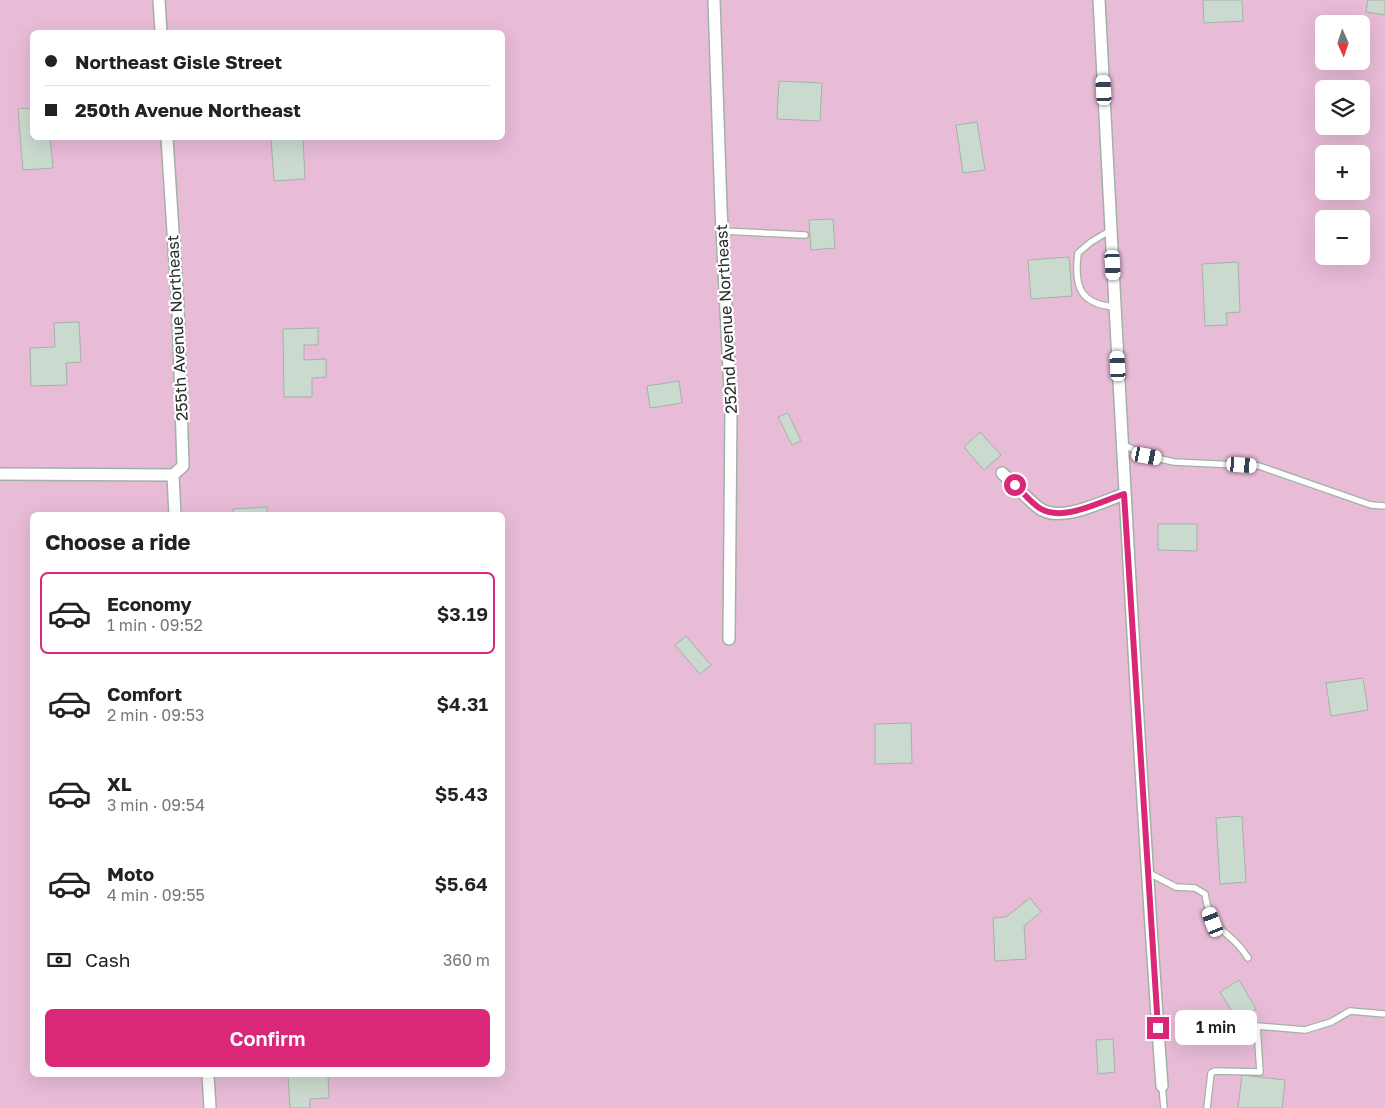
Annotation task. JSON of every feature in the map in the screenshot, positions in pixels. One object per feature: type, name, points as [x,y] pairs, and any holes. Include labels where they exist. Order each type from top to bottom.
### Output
[{"type":"street","points":[[159,0],[161,30]]},
{"type":"street","name":"252nd Avenue Northeast","points":[[714,0],[722,230],[731,411],[729,639]]},
{"type":"street","points":[[1099,0],[1124,494],[1162,1086]]},
{"type":"street","name":"255th Avenue Northeast","points":[[167,140],[178,309],[183,466],[173,475],[175,512]]},
{"type":"street","points":[[1002,473],[1040,509],[1054,514],[1070,513],[1124,494]]},
{"type":"street","points":[[0,474],[173,475]]},
{"type":"street","points":[[208,1077],[210,1108]]},
{"type":"lane","points":[[722,230],[805,235]]},
{"type":"lane","points":[[1111,230],[1078,253],[1076,269],[1078,284],[1090,302],[1098,306],[1115,307]]},
{"type":"lane","points":[[1122,444],[1147,456],[1174,462],[1259,466],[1371,505],[1385,506]]},
{"type":"lane","points":[[1147,872],[1176,887],[1195,888],[1205,894],[1213,922],[1240,946],[1248,958]]},
{"type":"lane","points":[[1207,1108],[1211,1074],[1216,1071],[1260,1072],[1257,1026],[1305,1030],[1331,1022],[1350,1011],[1385,1014]]},
{"type":"lane","points":[[1162,1086],[1164,1108]]},
{"type":"shaded area","points":[[0,0],[1385,0],[1385,1108],[0,1108]]},
{"type":"building","points":[[1203,0],[1242,0],[1243,21],[1204,23]]},
{"type":"building","points":[[1368,0],[1385,0],[1385,15],[1366,12]]},
{"type":"building","points":[[779,81],[822,83],[820,121],[777,119]]},
{"type":"building","points":[[30,108],[30,140],[50,140],[53,168],[23,170],[18,109]]},
{"type":"building","points":[[977,122],[985,170],[963,173],[956,125]]},
{"type":"building","points":[[271,140],[303,140],[305,179],[274,181]]},
{"type":"building","points":[[833,219],[835,248],[811,250],[809,220]]},
{"type":"building","points":[[1069,257],[1072,296],[1031,299],[1028,260]]},
{"type":"building","points":[[1238,262],[1240,312],[1226,313],[1227,325],[1205,326],[1202,264]]},
{"type":"building","points":[[79,322],[81,362],[66,363],[67,385],[31,386],[30,348],[55,347],[54,323]]},
{"type":"building","points":[[318,328],[318,345],[304,345],[304,360],[326,359],[326,377],[312,378],[312,397],[284,397],[283,329]]},
{"type":"building","points":[[679,381],[682,403],[650,408],[647,386]]},
{"type":"building","points":[[788,413],[801,441],[792,445],[778,417]]},
{"type":"building","points":[[980,432],[1001,455],[984,470],[964,447]]},
{"type":"building","points":[[267,507],[267,512],[233,512],[233,509]]},
{"type":"building","points":[[1158,524],[1197,524],[1197,551],[1158,550]]},
{"type":"building","points":[[686,636],[711,665],[700,674],[675,645]]},
{"type":"building","points":[[1363,678],[1368,710],[1331,716],[1326,683]]},
{"type":"building","points":[[911,723],[912,763],[875,764],[875,724]]},
{"type":"building","points":[[1242,816],[1246,882],[1220,884],[1216,818]]},
{"type":"building","points":[[1030,898],[1041,912],[1024,926],[1026,959],[995,961],[993,918],[1006,917]]},
{"type":"building","points":[[1239,980],[1256,1009],[1238,1021],[1220,992]]},
{"type":"building","points":[[1113,1039],[1115,1072],[1098,1074],[1096,1040]]},
{"type":"building","points":[[1242,1075],[1285,1080],[1282,1108],[1238,1108]]},
{"type":"building","points":[[288,1077],[328,1077],[329,1098],[310,1099],[310,1108],[290,1108]]},
{"type":"route","points":[[1015,485],[1040,509],[1054,514],[1070,513],[1124,494],[1158,1028]]}]
